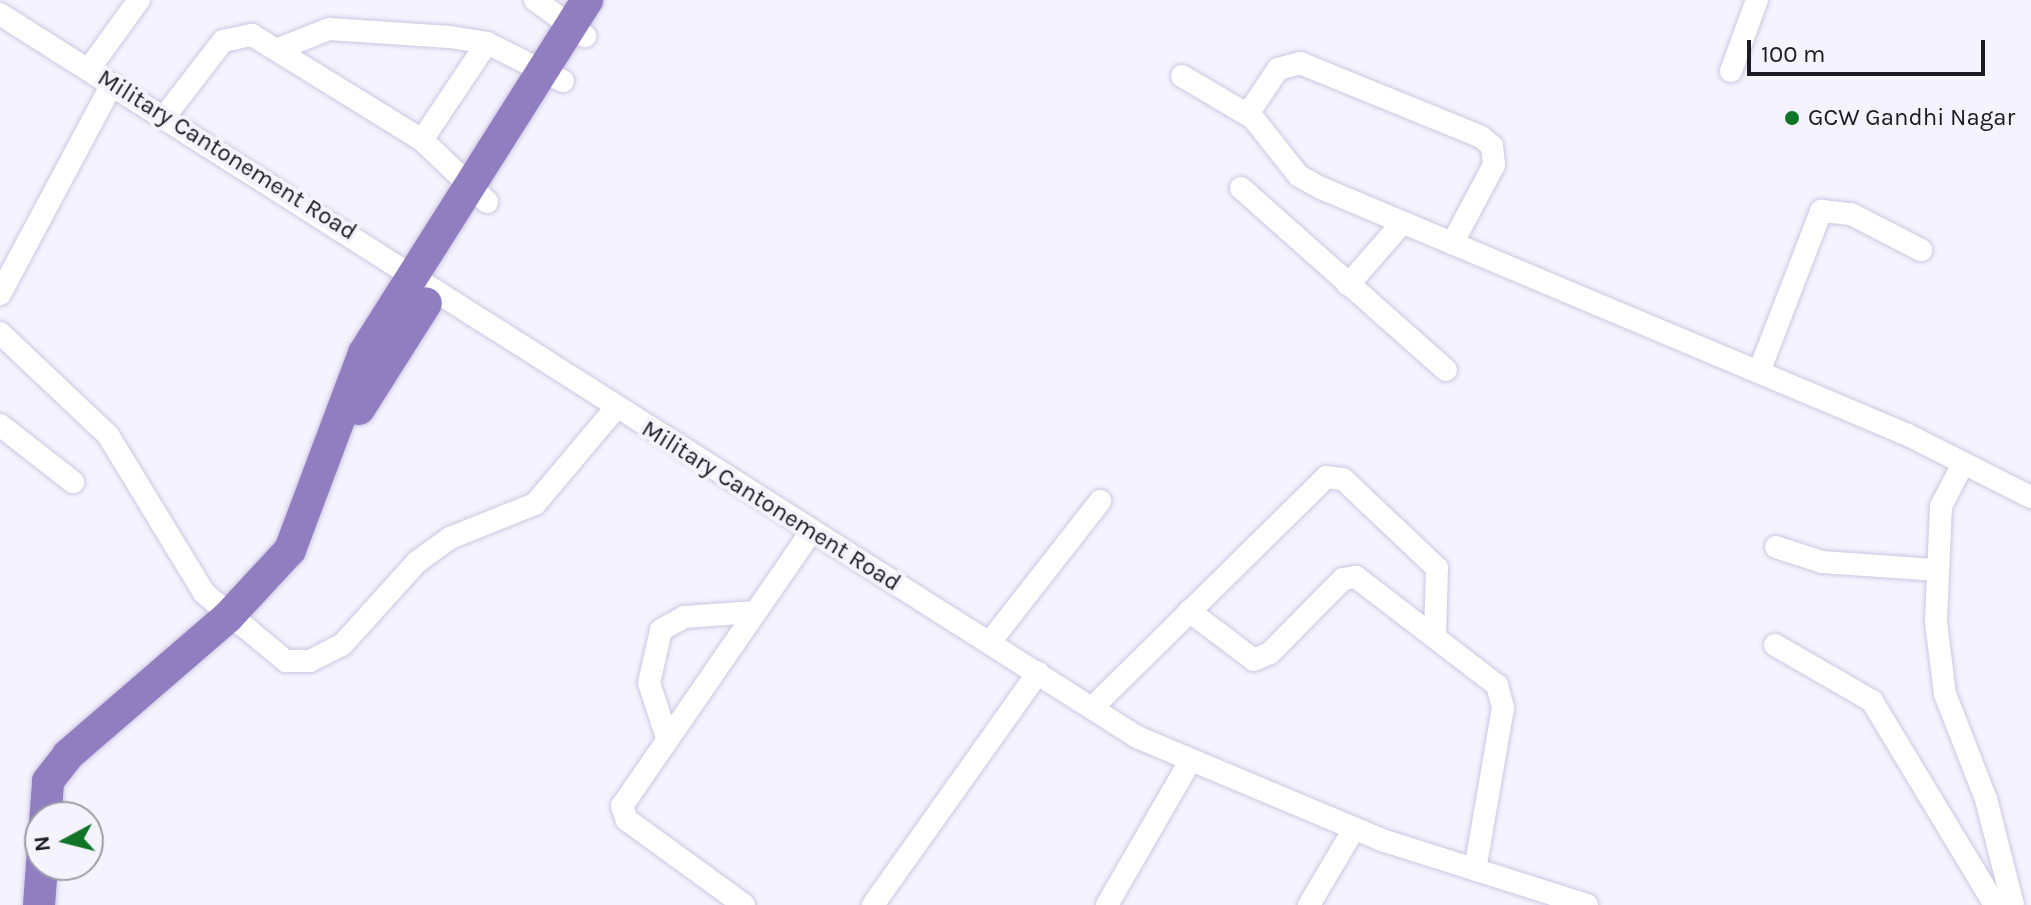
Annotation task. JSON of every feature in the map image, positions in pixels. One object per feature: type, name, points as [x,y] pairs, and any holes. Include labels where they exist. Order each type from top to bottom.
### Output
[{"type":"highway","points":[[65,801],[75,769],[234,622],[317,536],[362,403],[428,280],[554,76],[581,21],[603,0]]},
{"type":"highway","points":[[39,905],[48,781],[68,755],[234,622]]},
{"type":"highway","points":[[58,881],[58,905]]},
{"type":"street","points":[[89,69],[139,0]]},
{"type":"street","points":[[535,0],[581,21]]},
{"type":"street","points":[[1731,71],[1757,0]]},
{"type":"street","name":"Military Cantonement Road","points":[[0,14],[428,280],[615,409],[1092,708],[1190,761],[1354,829],[1587,905]]},
{"type":"street","points":[[281,48],[329,29],[487,43],[554,76]]},
{"type":"street","points":[[165,116],[231,35],[281,48],[422,140],[480,195]]},
{"type":"street","points":[[422,140],[487,43]]},
{"type":"street","points":[[1248,114],[1278,69],[1300,63],[1481,137],[1492,146],[1494,165],[1452,244]]},
{"type":"street","points":[[1182,76],[1248,114],[1299,176],[1402,223],[1759,372],[2031,497]]},
{"type":"street","points":[[0,294],[112,84]]},
{"type":"street","points":[[1241,188],[1446,370]]},
{"type":"street","points":[[1759,372],[1821,211],[1851,214],[1921,250]]},
{"type":"street","points":[[1348,285],[1402,223]]},
{"type":"street","points":[[0,333],[108,435],[152,499],[178,560],[234,622],[286,661],[310,661],[342,645],[417,562],[450,538],[535,504],[615,409]]},
{"type":"street","points":[[0,425],[73,482]]},
{"type":"street","points":[[1963,464],[1941,506],[1935,570],[1945,694],[1986,799],[2013,905]]},
{"type":"street","points":[[1092,708],[1312,486],[1337,477],[1437,568],[1435,635]]},
{"type":"street","points":[[990,642],[1100,501]]},
{"type":"street","points":[[744,905],[623,813],[667,738],[812,531]]},
{"type":"street","points":[[1776,547],[1822,562],[1935,570]]},
{"type":"street","points":[[1189,611],[1254,660],[1270,653],[1343,579],[1356,577],[1497,685],[1503,699],[1475,870]]},
{"type":"street","points":[[667,738],[649,683],[661,630],[684,617],[755,612]]},
{"type":"street","points":[[1775,645],[1872,701],[1995,905]]},
{"type":"street","points":[[873,905],[1038,673]]},
{"type":"street","points":[[1107,905],[1190,761]]},
{"type":"street","points":[[1309,905],[1354,829]]},
{"type":"place","name":"GCW Gandhi Nagar","points":[[1792,118]]}]
